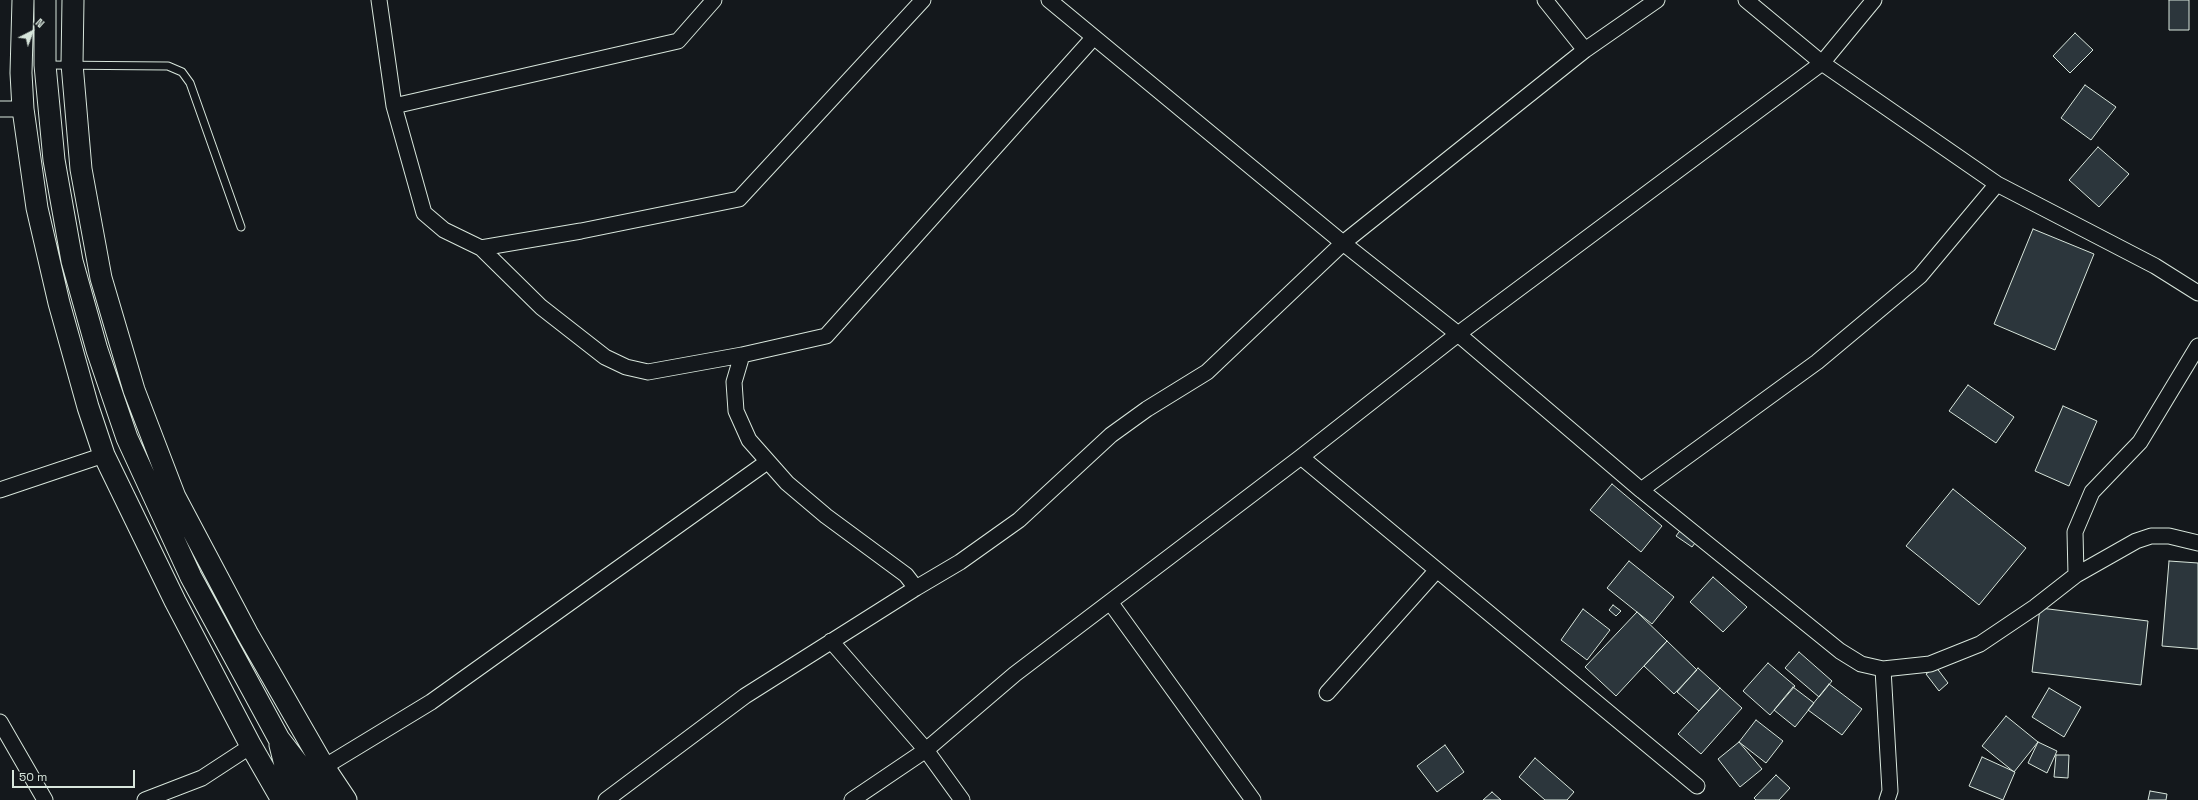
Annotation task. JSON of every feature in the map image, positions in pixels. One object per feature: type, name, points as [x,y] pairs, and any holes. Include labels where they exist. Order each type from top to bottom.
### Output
[{"type":"main road","points":[[23,0],[21,73],[23,109],[37,208],[58,303],[88,407],[104,455],[175,602],[251,746],[282,800]]},
{"type":"main road","points":[[45,0],[45,65],[54,160],[72,261],[97,350],[122,423],[158,508],[190,577],[279,739],[326,800]]},
{"type":"main road","points":[[73,0],[72,64],[81,169],[101,278],[134,390],[175,497],[247,633],[324,767],[346,800]]},
{"type":"main road","points":[[279,739],[287,773],[303,800]]},
{"type":"street","points":[[379,0],[394,106],[424,214],[444,230],[481,248],[541,307],[605,357],[626,367],[648,372],[742,356],[826,336],[1094,37]]},
{"type":"street","points":[[394,106],[678,41],[714,0]]},
{"type":"street","points":[[481,248],[581,231],[739,199],[923,0]]},
{"type":"street","points":[[1049,0],[1344,243],[1458,334],[1641,490],[1840,651],[1861,664],[1883,670],[1930,664],[1980,644],[2076,575],[2136,541],[2151,536],[2169,536],[2198,543]]},
{"type":"street","points":[[1545,0],[1585,50]]},
{"type":"street","points":[[606,800],[745,696],[916,588],[960,562],[1019,520],[1111,436],[1147,409],[1207,372],[1344,243],[1585,50],[1657,0]]},
{"type":"street","points":[[1746,0],[1822,63],[1997,184],[2155,266],[2198,293]]},
{"type":"street","points":[[852,800],[926,750],[1015,674],[1301,457],[1458,334],[1822,63],[1874,0]]},
{"type":"street","points":[[0,109],[23,109]]},
{"type":"street","points":[[1641,490],[1817,362],[1920,276],[1961,230],[1997,184]]},
{"type":"street","points":[[2076,575],[2075,532],[2092,492],[2140,442],[2198,346]]},
{"type":"street","points":[[742,356],[734,382],[736,412],[749,440],[787,483],[820,511],[906,575],[916,588]]},
{"type":"street","points":[[0,490],[104,455]]},
{"type":"street","points":[[1301,457],[1697,786]]},
{"type":"street","points":[[324,767],[430,702],[767,462]]},
{"type":"street","points":[[1327,693],[1437,570]]},
{"type":"street","points":[[1110,602],[1253,800]]},
{"type":"street","points":[[831,641],[926,750],[962,800]]},
{"type":"street","points":[[1883,670],[1890,791],[1887,800]]},
{"type":"street","points":[[0,722],[45,800]]},
{"type":"street","points":[[145,800],[202,778],[251,746]]},
{"type":"lane","points":[[45,65],[72,64],[168,66],[182,72],[190,83],[241,227]]},
{"type":"building","points":[[2169,0],[2189,0],[2189,30],[2169,30]]},
{"type":"building","points":[[2075,33],[2093,50],[2070,73],[2053,56]]},
{"type":"building","points":[[2085,85],[2116,107],[2091,140],[2061,118]]},
{"type":"building","points":[[2098,147],[2129,174],[2099,207],[2069,180]]},
{"type":"building","points":[[2033,229],[2094,254],[2055,350],[1994,324]]},
{"type":"building","points":[[1968,385],[2014,417],[1996,443],[1949,411]]},
{"type":"building","points":[[2063,406],[2097,421],[2069,486],[2035,471]]},
{"type":"building","points":[[1612,484],[1662,526],[1641,552],[1590,510]]},
{"type":"building","points":[[1953,489],[2026,548],[1979,605],[1906,546]]},
{"type":"building","points":[[1682,528],[1698,539],[1692,547],[1676,536]]},
{"type":"building","points":[[1629,561],[1674,597],[1652,624],[1607,588]]},
{"type":"building","points":[[2169,561],[2198,563],[2198,649],[2162,646]]},
{"type":"building","points":[[1713,577],[1747,607],[1723,632],[1690,602]]},
{"type":"building","points":[[1613,605],[1621,611],[1616,616],[1609,610]]},
{"type":"building","points":[[2040,608],[2148,621],[2141,685],[2032,672]]},
{"type":"building","points":[[1583,609],[1610,630],[1587,660],[1561,640]]},
{"type":"building","points":[[1637,612],[1667,641],[1616,696],[1585,667]]},
{"type":"building","points":[[1667,641],[1697,670],[1674,694],[1644,666]]},
{"type":"building","points":[[1799,652],[1832,681],[1819,697],[1785,668]]},
{"type":"building","points":[[1768,663],[1795,686],[1770,715],[1743,691]]},
{"type":"building","points":[[1936,667],[1948,683],[1939,691],[1926,674]]},
{"type":"building","points":[[1698,668],[1720,688],[1699,711],[1677,692]]},
{"type":"building","points":[[1829,684],[1862,709],[1842,735],[1808,710]]},
{"type":"building","points":[[1793,687],[1814,703],[1795,727],[1774,710]]},
{"type":"building","points":[[1720,688],[1742,708],[1701,754],[1678,734]]},
{"type":"building","points":[[2049,688],[2081,707],[2064,737],[2032,717]]},
{"type":"building","points":[[2006,716],[2038,742],[2014,772],[1982,746]]},
{"type":"building","points":[[1756,720],[1783,741],[1766,763],[1739,742]]},
{"type":"building","points":[[1739,742],[1762,769],[1740,787],[1718,759]]},
{"type":"building","points":[[2038,742],[2057,751],[2047,773],[2028,763]]},
{"type":"building","points":[[1445,745],[1464,772],[1437,792],[1417,766]]},
{"type":"building","points":[[2056,755],[2069,755],[2068,778],[2054,777]]},
{"type":"building","points":[[1982,757],[2015,772],[2003,800],[1969,786]]},
{"type":"building","points":[[1535,758],[1574,792],[1567,800],[1545,800],[1519,777]]},
{"type":"building","points":[[1776,775],[1790,788],[1779,800],[1756,800],[1754,798]]},
{"type":"building","points":[[2150,791],[2167,794],[2166,800],[2148,800]]},
{"type":"building","points":[[1492,792],[1501,800],[1483,800]]}]
